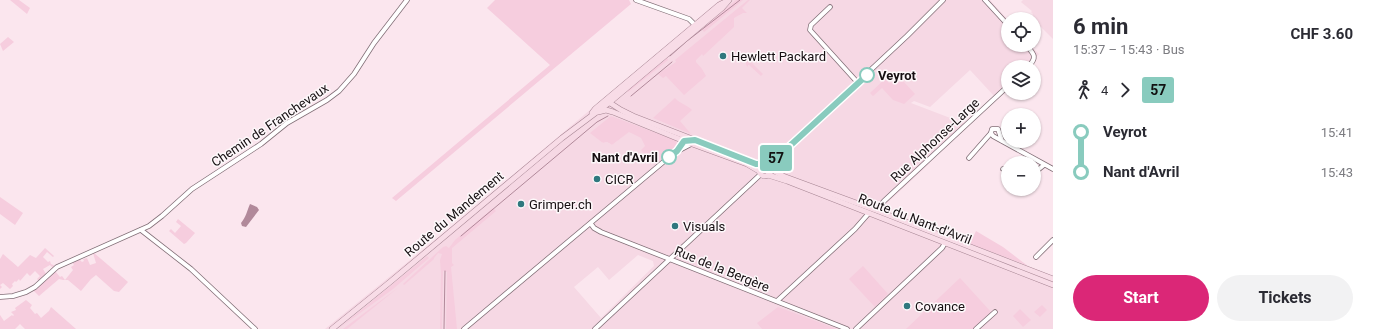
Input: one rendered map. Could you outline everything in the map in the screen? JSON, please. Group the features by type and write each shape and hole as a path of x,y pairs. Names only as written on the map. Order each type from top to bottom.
{"main road":[{"name":"Route du Mandement","path":"332,329 590,116 597,112 697,27 722,8 728,0"},
{"name":"Route du Mandement","path":"590,116 595,109 617,96 697,27"},
{"path":"616,107 617,96"},
{"path":"597,112 605,110 613,112 684,141 693,142 756,164 766,164 770,167 771,172 765,176 747,164 693,142 633,116 607,102"},
{"path":"607,102 613,112"},
{"path":"760,173 759,168 762,164"},
{"name":"Route du Nant-d'Avril","path":"770,167 783,176 1053,279"},
{"name":"Route du Nant-d'Avril","path":"768,175 787,181 1053,285"}],"street":[{"name":"Chemin de Franchevaux","path":"0,297 14,296 26,292 35,287 57,267 141,230 162,216 192,189 261,144 296,118 327,100 339,91 354,74 374,43 407,0"},
{"path":"636,0 689,19 697,27"},
{"path":"770,167 918,26 942,0"},
{"path":"985,0 1001,17"},
{"path":"830,7 811,25 810,30 858,83"},
{"name":"Rue Alphonse-Large","path":"878,211 879,207 884,201 1001,92"},
{"path":"969,158 991,133 992,129 997,129 1001,139"},
{"path":"991,133 993,136 1001,140"},
{"path":"677,151 684,141"},
{"path":"464,329 677,151 693,142"},
{"path":"1014,148 1053,169"},
{"path":"1041,168 1044,165"},
{"path":"595,329 760,173"},
{"path":"777,301 855,229 869,213"},
{"name":"Rue de la Bergère","path":"591,224 594,228 601,232 847,329"},
{"path":"141,230 191,269 255,329"},
{"path":"1036,257 1053,240"},
{"path":"856,329 942,248 945,243"},
{"path":"976,329 995,312"},
{"path":"471,324 472,329"}],"shaded area":[{"path":"10,0 19,0 30,8 27,14"},
{"path":"495,0 629,0 631,4 396,201 392,198 550,65 487,8"},
{"path":"720,0 990,0 1001,12 1001,52 1037,52 1039,54 1033,60 1001,60 1001,91 995,97 970,70 930,107 914,101 911,103 966,124 927,161 930,163 886,204 885,209 888,212 1053,276 1053,329 325,329 467,214","holes":["611,116 627,133 612,145 607,142 602,143","638,255 653,261 654,266 601,318 574,287 598,267 609,280"]},
{"path":"736,0 743,0 704,32 702,29 706,25"},
{"path":"748,0 750,0 742,8 747,13 743,13 734,18 734,27 703,56 702,54 696,60 706,76 684,95 666,76 663,78 658,74 676,62 675,60"},
{"path":"1023,0 1053,0 1053,39 1041,27 1041,12 1031,12 1032,11 1021,2"},
{"path":"8,37 14,42 3,51 0,44"},
{"path":"667,57 668,60 628,92 627,91"},
{"path":"746,57 763,74 761,76 749,65 748,67 746,65"},
{"path":"885,79 889,83 903,81 915,94 904,104 893,100 882,88 873,96 870,93"},
{"path":"675,98 692,110 680,121 691,134 653,118"},
{"path":"611,116 675,140 677,143 676,147 654,165 641,150 645,146 641,138 629,132 612,145 607,142 603,143 590,133"},
{"path":"0,197 23,213 15,225 0,214"},
{"path":"250,204 257,207 259,210 246,227 242,226 241,223"},
{"path":"493,208 496,211 452,248 452,263 454,265 451,267 457,329 446,329 447,272 443,271 442,329 440,329 440,260 442,254 438,253 434,259 404,285 403,284 443,247 446,246 449,248 455,240"},
{"path":"178,219 195,233 184,244 169,231 171,229 175,233 181,226 176,222"},
{"path":"976,231 1003,247 1028,266 970,244"},
{"path":"45,248 54,256 53,257 47,252 43,257 55,266 52,267 50,265 43,269 46,274 39,281 37,279 40,276 35,271 30,276 27,273 20,281 19,279 16,282 15,281 10,289 3,283 0,285 0,259 3,254 18,267 30,255 36,258"},
{"path":"94,253 128,282 119,292 114,291 96,275 81,291 68,280 65,280 73,270 71,267 74,265 72,262 82,258 80,260 82,262 84,261 83,259 87,258 90,265 96,263"},
{"path":"427,256 429,258 393,289 338,329"},
{"path":"863,266 888,294 875,307 849,279"},
{"path":"55,271 65,280 59,279 39,296 33,290"},
{"path":"960,278 991,312 974,329 906,329"},
{"path":"399,287 347,329 343,329"},
{"path":"26,300 32,305 30,308 35,314 37,313 41,318 49,311 51,307 76,329 25,329 20,324 15,329 0,329 0,315 4,321 12,315 13,316 14,315 11,312 16,310 15,308"},
{"path":"1042,305 1047,310 1040,317 1034,312"},
{"path":"778,307 837,329 762,329 757,323"},
{"path":"1020,309 1031,320 1023,327 1013,316"}],"waterway":[{"path":"670,56 740,0"},
{"path":"631,96 672,62"},
{"path":"461,236 597,122 608,116"},
{"name":"Nant d'Avril","path":"444,329 445,271"}],"bus line":[{"name":"57","path":"669,157 677,151 679,146 684,141 695,140 756,164 769,165 867,75"}],"place":[{"name":"Hewlett Packard","path":"723,56"},
{"name":"Veyrot","path":"867,75"},
{"name":"Nant d'Avril","path":"669,157"},
{"name":"CICR","path":"597,179"},
{"name":"Grimper.ch","path":"521,204"},
{"name":"Visuals","path":"675,226"},
{"name":"Covance","path":"907,306"}]}
